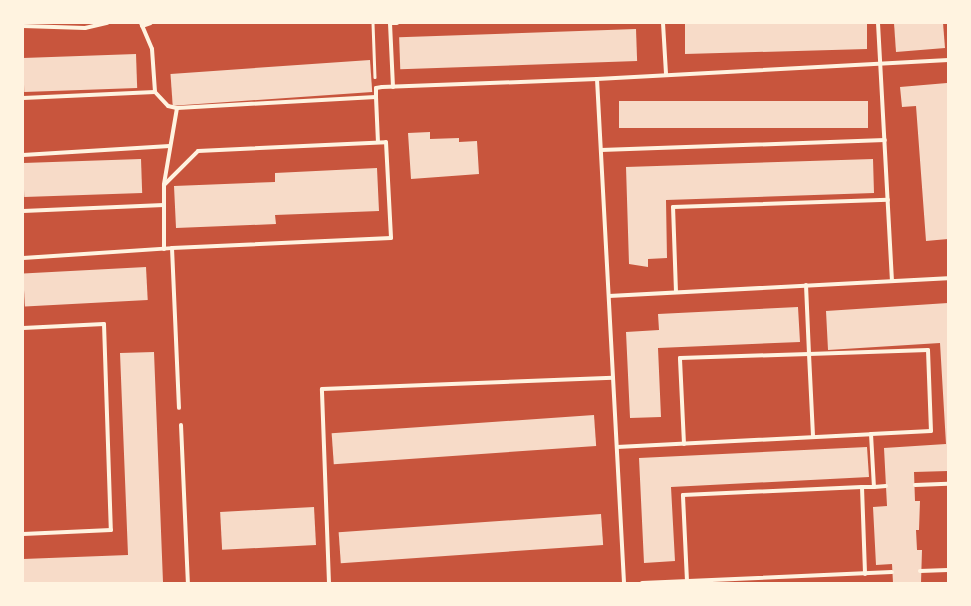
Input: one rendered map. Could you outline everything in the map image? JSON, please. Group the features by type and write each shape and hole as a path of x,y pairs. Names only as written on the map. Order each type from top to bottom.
{"street":[{"path":"23,26 85,28 107,23"},
{"path":"151,23 141,24 152,49 155,92 168,106 177,108 376,98"},
{"path":"393,87 390,23 396,23"},
{"path":"663,23 666,74"},
{"path":"878,23 892,281"},
{"path":"378,142 376,88 597,79 666,74 948,60"},
{"path":"597,79 624,583"},
{"path":"23,98 155,92"},
{"path":"164,249 164,185 177,108"},
{"path":"601,150 885,140"},
{"path":"23,258 172,248 391,238 386,142 198,151 164,185"},
{"path":"23,155 170,146"},
{"path":"676,292 673,207 888,200"},
{"path":"23,211 164,205"},
{"path":"172,248 180,408"},
{"path":"609,296 948,278"},
{"path":"806,286 813,437"},
{"path":"23,328 104,324 112,530 23,534"},
{"path":"617,448 931,431 928,350 680,358 684,444"},
{"path":"329,583 322,389 613,378"},
{"path":"181,425 188,583"},
{"path":"871,434 874,487"},
{"path":"914,485 948,484"},
{"path":"687,581 683,495 886,486"},
{"path":"862,488 865,574"},
{"path":"920,571 948,570"},
{"path":"642,583 892,572"}],"path":[{"path":"373,23 376,88"}],"building":[{"path":"685,23 867,23 867,49 685,54"},
{"path":"894,23 943,23 945,48 896,52"},
{"path":"636,29 637,61 400,69 399,37"},
{"path":"136,54 137,88 24,92 23,58"},
{"path":"370,60 372,92 173,106 170,74"},
{"path":"947,83 948,239 926,241 916,106 902,107 900,87"},
{"path":"619,101 868,101 868,128 619,128"},
{"path":"430,132 430,139 459,138 459,142 477,141 479,174 411,179 408,133"},
{"path":"141,159 142,193 24,197 23,163"},
{"path":"873,159 874,193 666,200 667,258 648,259 648,267 629,264 626,167"},
{"path":"377,168 379,211 275,215 276,224 176,228 174,186 275,182 275,173"},
{"path":"146,267 148,300 25,306 23,273"},
{"path":"948,303 948,471 914,472 915,501 920,501 919,530 916,530 917,550 922,550 921,583 893,583 892,564 876,565 873,507 887,506 884,448 946,444 940,343 828,350 826,311"},
{"path":"798,307 800,342 658,348 661,417 630,418 626,332 659,330 658,314"},
{"path":"154,352 163,582 23,583 23,559 128,555 120,353"},
{"path":"594,415 596,446 334,464 332,433"},
{"path":"867,447 869,477 671,487 675,561 644,563 639,458"},
{"path":"314,507 316,545 222,550 220,512"},
{"path":"601,514 603,545 341,563 339,532"}]}
